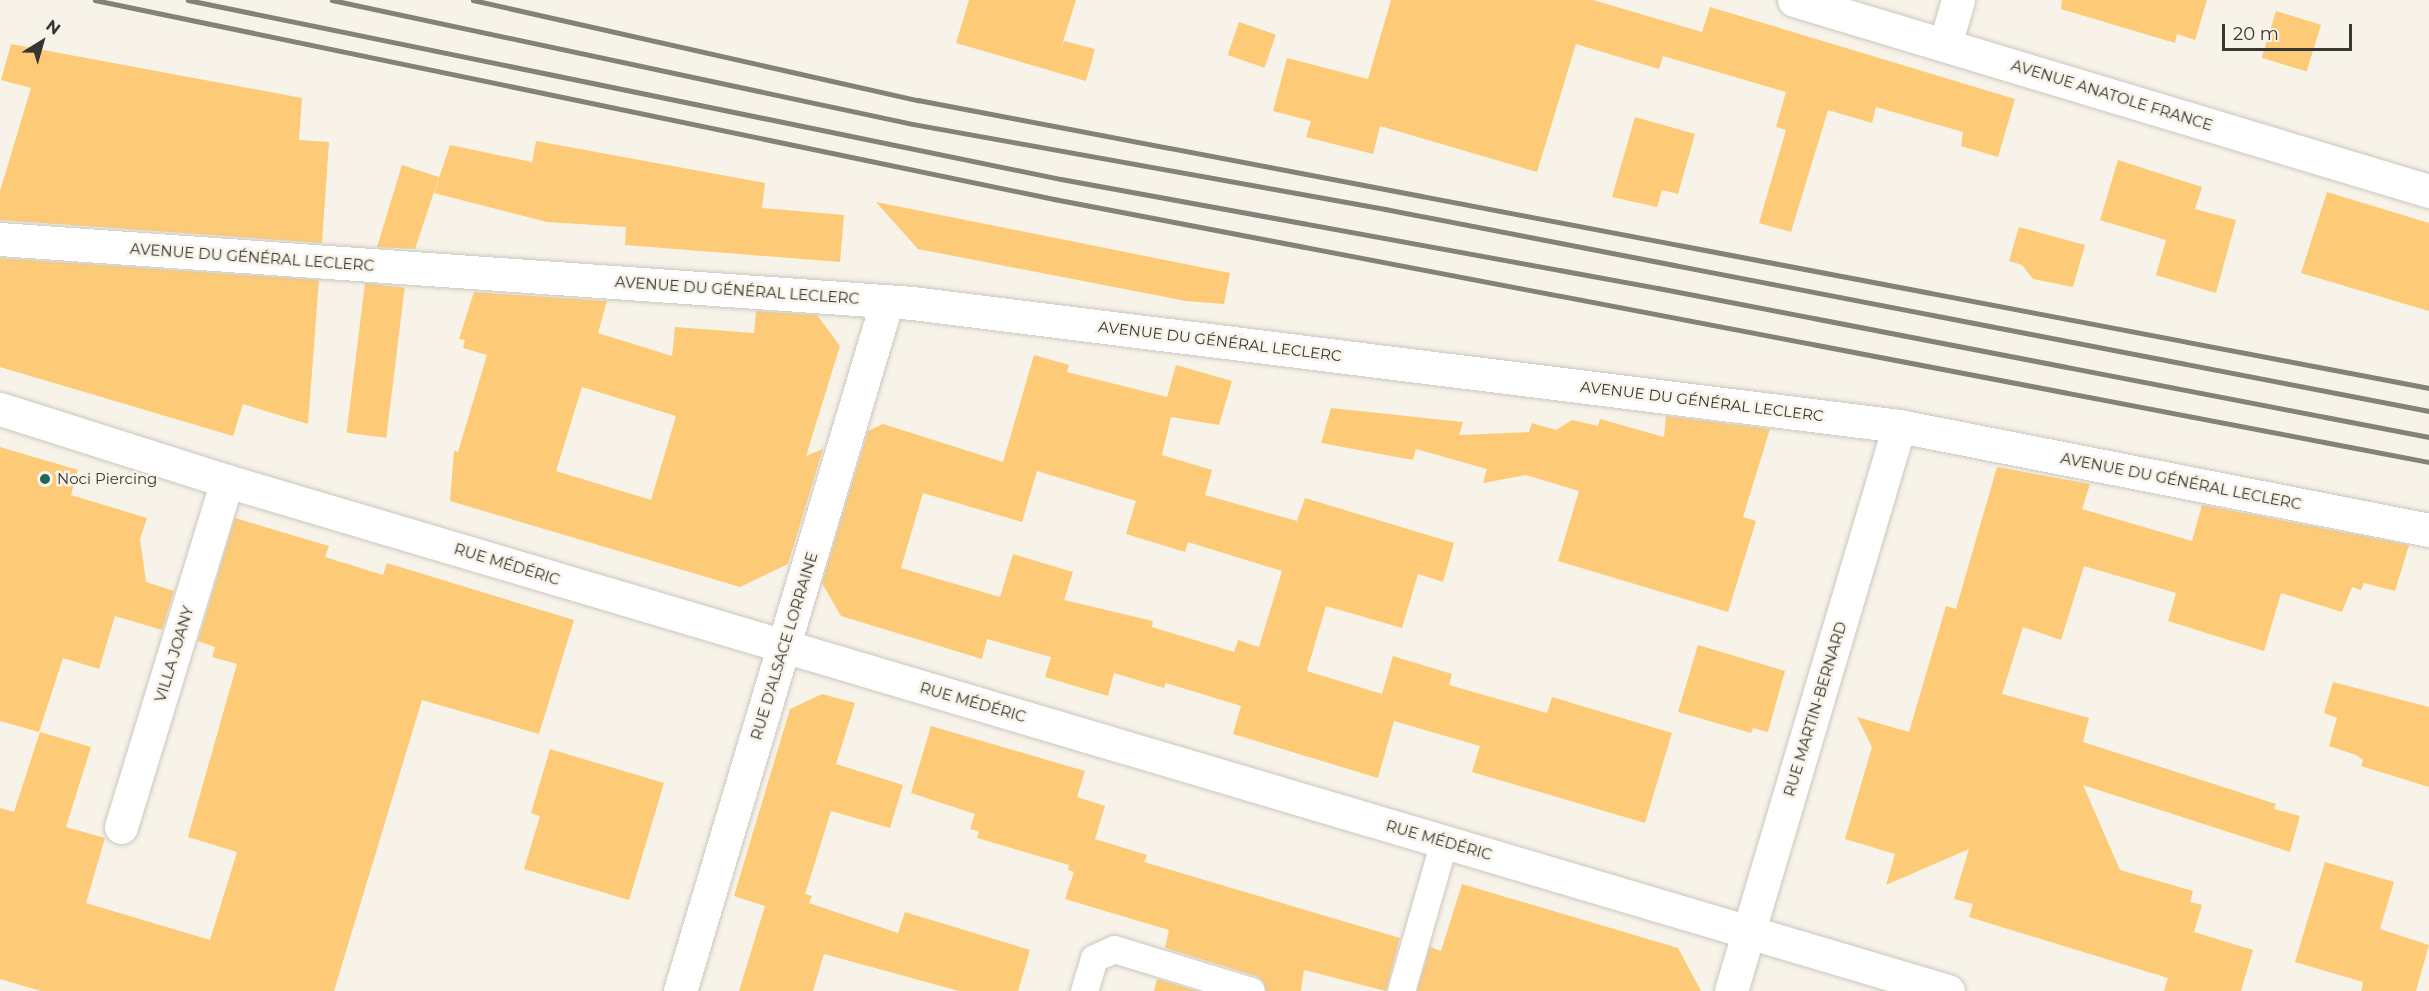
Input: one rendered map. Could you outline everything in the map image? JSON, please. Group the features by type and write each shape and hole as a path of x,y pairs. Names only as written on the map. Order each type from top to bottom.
{"street":[{"name":"AVENUE ANATOLE FRANCE","path":"1794,0 2429,191"},
{"path":"1945,45 1958,0"},
{"name":"AVENUE DU GÉNÉRAL LECLERC","path":"0,239 887,301 1899,426 2429,530"},
{"name":"RUE D'ALSACE LORRAINE","path":"680,991 887,301"},
{"name":"RUE MÉDÉRIC","path":"0,409 227,481 1948,991"},
{"name":"RUE MARTIN-BERNARD","path":"1731,991 1899,426"},
{"name":"VILLA JOANY","path":"121,826 227,481"}],"lane":[{"path":"1401,991 1444,841"},
{"path":"1084,991 1094,958 1114,949 1251,991"}],"building":[{"path":"969,0 1076,0 1060,51 1064,41 1095,49 1086,81 956,43"},
{"path":"1391,0 1593,0 1702,32 1710,7 2015,99 1998,157 1961,146 1963,132 1876,107 1872,123 1828,110 1791,232 1759,223 1786,130 1776,127 1786,92 1663,56 1659,69 1576,44 1537,172 1380,126 1373,154 1306,137 1311,121 1273,111 1287,58 1368,79"},
{"path":"2062,0 2207,0 2195,40 2177,34 2175,43 2061,9"},
{"path":"2276,11 2321,25 2307,72 2262,58"},
{"path":"1239,22 1276,35 1264,68 1228,55"},
{"path":"11,44 302,98 299,140 329,142 322,243 0,220 0,191 31,88 1,80"},
{"path":"1635,117 1695,134 1678,194 1662,190 1657,207 1612,197"},
{"path":"536,141 765,183 762,208 844,215 840,262 625,245 626,227 547,222 434,193 450,145 532,162"},
{"path":"2118,160 2202,187 2195,209 2236,220 2216,293 2156,275 2166,240 2100,220"},
{"path":"402,165 439,177 415,249 377,247"},
{"path":"2327,192 2429,223 2429,311 2301,273"},
{"path":"876,202 1230,273 1224,304 1186,301 918,249"},
{"path":"2019,227 2085,245 2073,287 2033,279 2022,265 2009,261"},
{"path":"0,258 319,280 308,424 243,404 233,436 0,367"},
{"path":"365,283 405,288 386,438 347,433"},
{"path":"474,292 607,301 598,333 672,356 675,327 754,333 756,311 817,315 840,346 806,456 823,449 788,564 740,587 450,501 454,451 458,452 487,355 463,348 465,340 459,339","holes":["582,387 676,416 651,500 556,471"]},
{"path":"1034,355 1069,365 1067,372 1167,397 1176,365 1232,381 1219,425 1171,417 1162,455 1212,470 1205,495 1297,521 1305,498 1454,543 1443,582 1418,574 1402,628 1326,606 1307,671 1382,694 1393,656 1452,674 1449,685 1547,713 1552,697 1672,733 1645,823 1472,772 1480,746 1394,721 1378,778 1233,734 1241,706 1166,683 1164,688 1114,673 1108,696 1045,677 1051,657 987,639 982,659 841,616 822,583 868,431 883,424 1003,462","holes":["1037,471 1136,501 1126,534 1185,552 1188,542 1282,571 1259,647 1238,640 1234,652 1152,627 1153,621 1064,600 1073,572 1013,554 1000,597 901,568 923,493 1022,522"]},
{"path":"1331,408 1463,422 1459,435 1529,432 1532,423 1556,430 1572,420 1598,426 1600,419 1664,437 1666,416 1770,429 1743,517 1756,521 1728,612 1558,561 1579,491 1526,475 1483,483 1487,469 1416,449 1413,460 1321,443"},
{"path":"0,447 78,470 71,495 147,518 140,539 146,582 174,591 162,630 115,616 99,669 63,658 39,732 0,721"},
{"path":"1997,467 2090,484 2082,509 2192,541 2202,505 2409,545 2395,591 2364,583 2361,590 2352,587 2342,612 2281,593 2264,651 2168,621 2176,593 2084,566 2061,640 2023,627 2002,694 2089,718 2083,742 2276,804 2274,809 2300,816 2290,852 2083,785 2120,870 2193,891 2190,902 2202,905 2194,932 2253,950 2241,991 2164,991 2168,978 1969,917 1973,904 1954,899 1969,849 1886,885 1895,854 1845,839 1872,747 1857,717 1909,732 1946,606 1956,609"},
{"path":"235,518 329,546 325,557 383,575 387,563 574,620 539,734 422,700 334,991 41,991 0,979 0,808 14,812 40,732 91,747 66,827 105,838 86,903 210,940 237,852 188,837 237,664 212,657 215,647 198,641"},
{"path":"1698,645 1785,671 1768,732 1753,728 1751,733 1678,712"},
{"path":"2333,682 2429,707 2429,787 2361,766 2363,760 2356,755 2329,746 2337,718 2324,713"},
{"path":"822,694 855,703 836,764 903,785 890,828 831,811 805,894 812,896 809,903 898,933 905,912 1030,950 1018,991 959,991 824,954 813,991 739,991 765,906 734,896 790,709"},
{"path":"931,726 1085,771 1077,797 1105,806 1095,839 1147,855 1144,862 1400,938 1386,991 1304,970 1301,991 1266,991 1263,981 1256,976 1165,948 1169,930 1065,899 1074,872 1068,870 1069,865 977,838 979,831 970,829 975,814 911,793"},
{"path":"550,749 664,783 629,900 524,869 540,816 531,813"},
{"path":"2325,862 2394,882 2380,929 2429,945 2416,991 2361,991 2363,982 2295,962"},
{"path":"1462,884 1678,948 1701,991 1417,991 1430,947 1441,951"},
{"path":"1157,979 1197,991 1154,991"}],"railway":[{"path":"95,0 1054,199 2429,462"},
{"path":"188,0 1061,179 1658,288 2429,437"},
{"path":"332,0 913,124 1385,209 2429,411"},
{"path":"473,0 918,100 2429,388"}],"place":[{"name":"Noci Piercing","path":"45,479"}]}
